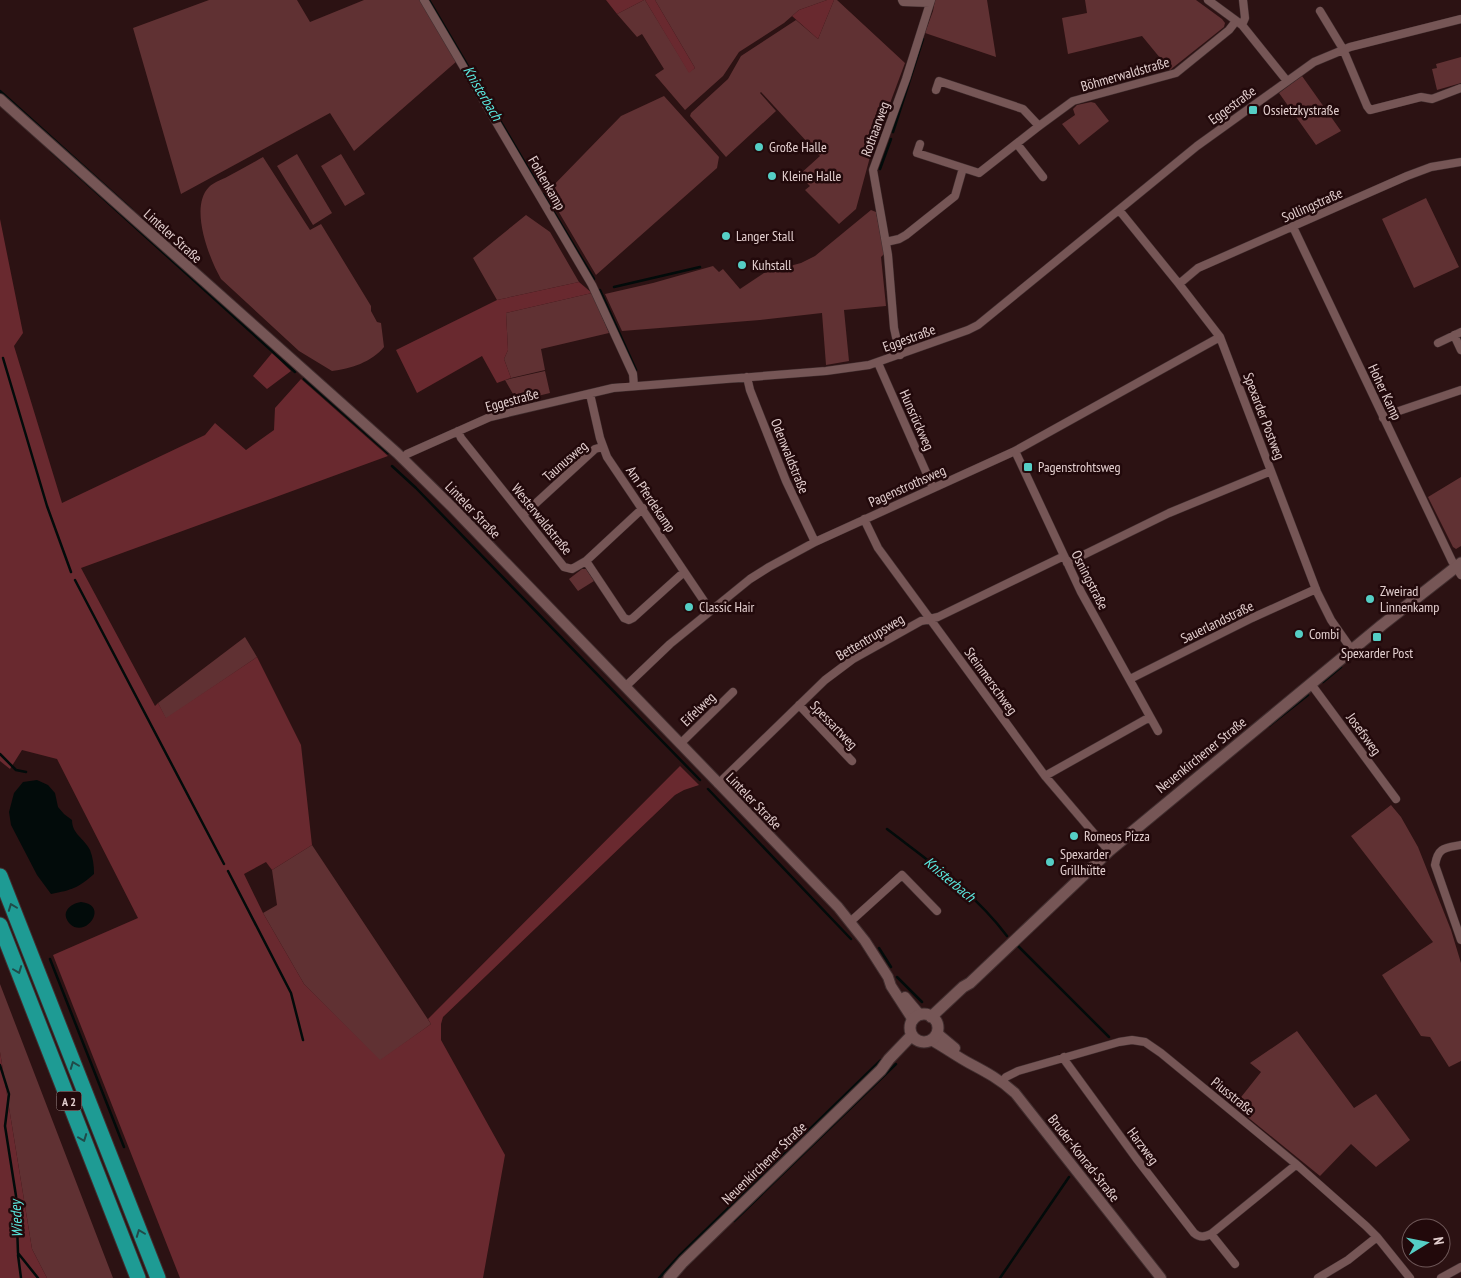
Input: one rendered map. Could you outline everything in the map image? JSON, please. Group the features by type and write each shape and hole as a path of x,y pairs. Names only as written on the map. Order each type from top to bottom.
{"highway":[{"name":"A 2","path":"0,876 158,1278"},
{"name":"A 2","path":"0,925 138,1278"}],"main road":[{"name":"Neuenkirchener Straße","path":"928,1024 963,988 1109,851 1352,650 1459,568"},
{"path":"928,1024 925,1042 915,1038 910,1027 928,1024"},
{"name":"Neuenkirchener Straße","path":"669,1278 683,1262 881,1070 889,1059 915,1038"}],"street":[{"name":"Fohlenkamp","path":"424,0 594,288 633,374 634,386"},
{"name":"Rothaarweg","path":"900,355 894,328 886,242 873,170 906,79 930,2 903,2 902,0"},
{"path":"1208,0 1239,23 1286,81"},
{"path":"1239,23 1246,18 1243,0"},
{"path":"1320,11 1343,49 1370,110 1421,97 1432,99 1461,88"},
{"name":"Eggestraße","path":"402,458 407,454 490,418 613,388 826,371 878,362 978,326 1197,146 1314,62 1343,49 1461,19"},
{"name":"Böhmerwaldstraße","path":"920,144 917,153 979,173 1073,101 1176,73 1239,23"},
{"path":"936,90 939,81 1023,109 1039,126"},
{"name":"Linteler Straße","path":"0,99 402,458 452,507 838,908 865,941 888,977 891,986 928,1024"},
{"path":"1016,144 1043,177"},
{"name":"Sollingstraße","path":"1179,284 1198,268 1408,176 1431,167 1461,162"},
{"path":"886,242 906,235 955,196 963,168"},
{"name":"Spexarder Postweg","path":"1119,210 1220,337 1316,589 1331,620 1352,650"},
{"name":"Hoher Kamp","path":"1293,227 1383,418 1459,568"},
{"path":"1438,343 1457,333 1461,350"},
{"name":"Pagenstrothsweg","path":"626,686 670,644 756,575 814,542 1015,451 1220,337"},
{"name":"Hunsrückweg","path":"878,362 933,488"},
{"name":"Odenwaldstraße","path":"747,377 750,390 786,481 814,542"},
{"path":"1383,418 1461,390"},
{"name":"Am Pferdekamp","path":"590,394 602,447 607,457 710,610"},
{"name":"Westerwaldstraße","path":"458,431 461,438 564,567 572,569 586,561 642,508"},
{"name":"Taunusweg","path":"523,515 595,450 602,447"},
{"name":"Osningstraße","path":"1015,451 1081,592 1158,731"},
{"name":"Bettentrupsweg","path":"718,784 825,680 853,659 921,621 938,617 1169,513 1271,471"},
{"name":"Steinmerschweg","path":"864,519 878,548 1046,776 1109,851"},
{"path":"586,561 624,618 628,620 633,618 684,572"},
{"name":"Sauerlandstraße","path":"1130,679 1316,589"},
{"name":"Josefsweg","path":"1311,684 1396,799"},
{"name":"Eifelweg","path":"680,744 733,692"},
{"name":"Spessartweg","path":"799,706 852,761"},
{"path":"1046,776 1150,717"},
{"path":"1461,845 1442,850 1436,857 1435,865 1461,940"},
{"path":"850,922 902,875 938,911"},
{"name":"Bruder-Konrad-Straße","path":"928,1024 977,1066 1015,1093 1161,1278"},
{"name":"Piusstraße","path":"1002,1082 1006,1077 1018,1070 1064,1057 1120,1042 1132,1040 1146,1042 1296,1164 1377,1237 1410,1278"},
{"name":"Harzweg","path":"1064,1057 1084,1087 1194,1233 1204,1237 1211,1234"},
{"path":"1235,1264 1211,1234 1296,1164"},
{"path":"1318,1278 1348,1260 1377,1237"},
{"path":"1441,1278 1461,1267"}],"shaded area":[{"path":"209,0 297,0 310,22 364,0 421,0 457,61 354,151 330,113 181,194 133,28"},
{"path":"606,0 644,0 617,14"},
{"path":"644,0 689,72 695,68 655,0 827,0 799,10 784,23 739,52 723,76 685,110 655,75 664,69 642,34 637,37 617,14"},
{"path":"645,0 655,0 695,68 689,73"},
{"path":"827,0 834,0 818,39 792,16 799,10"},
{"path":"834,0 837,0 905,63 870,157 856,209 839,224 805,190 810,186 799,175 820,156 761,92 776,111 726,157 690,116 728,79 741,56 796,20 818,39"},
{"path":"935,0 987,0 996,57 925,33"},
{"path":"1085,0 1196,0 1225,23 1224,27 1170,70 1142,36 1068,54 1062,18 1087,13"},
{"path":"1461,57 1461,83 1437,90 1432,69 1437,68 1436,64"},
{"path":"1302,76 1341,131 1316,145 1279,93"},
{"path":"664,96 719,157 717,168 596,275 547,192 621,116"},
{"path":"1095,103 1109,121 1079,145 1062,124 1075,115 1073,109 1077,105"},
{"path":"297,154 332,213 313,225 277,166"},
{"path":"341,154 365,194 345,206 321,166"},
{"path":"263,157 310,230 321,224 371,306 371,311 377,322 381,323 384,347 367,361 346,369 332,371 299,351 221,279 216,270 203,233 201,207 203,196 212,184"},
{"path":"1426,198 1459,267 1414,288 1382,219"},
{"path":"871,210 876,212 884,254 881,257 886,306 844,310 849,361 826,365 822,313 622,331 605,294 713,266 719,272 723,269 740,289 764,273 801,263 815,256"},
{"path":"526,215 550,232 579,282 497,300 473,258"},
{"path":"0,219 23,333 14,346 62,503 205,435 215,423 246,450 274,430 275,408 301,379 388,456 81,568 155,706 158,703 166,718 257,657 301,745 312,845 272,870 266,862 244,874 263,913 304,984 380,1060 431,1024 428,1019 680,766 699,785 675,795 443,1017 441,1040 505,1155 483,1278 180,1278 53,955 138,918 57,759 22,750 10,769 0,761"},
{"path":"579,282 592,293 506,313 508,350 504,359 511,378 497,383 482,356 417,393 396,350 497,300"},
{"path":"592,293 609,333 541,349 545,370 511,378 504,359 508,350 506,313"},
{"path":"272,353 291,371 267,389 253,376"},
{"path":"545,371 550,393 517,401 505,380"},
{"path":"1461,477 1461,546 1456,549 1453,547 1428,497"},
{"path":"582,569 586,569 594,581 578,591 569,579"},
{"path":"245,637 257,657 166,719 158,703"},
{"path":"37,780 48,785 55,793 58,807 72,820 74,829 90,850 94,865 94,874 79,885 70,890 51,894 37,875 11,825 9,812 14,793 23,782"},
{"path":"1391,805 1401,817 1418,847 1451,930 1461,963 1461,1061 1449,1067 1430,1037 1421,1036 1382,975 1433,942 1351,836"},
{"path":"312,845 431,1024 380,1061 304,984 263,913 277,905 272,870"},
{"path":"81,902 90,904 94,909 94,914 88,924 83,927 76,927 67,920 66,913 70,907"},
{"path":"0,984 113,1278 47,1278 32,1249 0,1052"},
{"path":"1297,1031 1354,1108 1376,1094 1410,1140 1376,1167 1351,1144 1320,1176 1234,1106 1261,1072 1250,1063"},
{"path":"0,1052 32,1249 47,1278 0,1278"}],"waterway":[{"name":"Knisterbach","path":"429,0 538,185"},
{"path":"893,132 923,39"},
{"path":"0,91 132,210"},
{"path":"880,169 891,139"},
{"path":"51,151 295,372"},
{"name":"Knisterbach","path":"543,194 594,279"},
{"path":"614,287 700,267"},
{"name":"Knisterbach","path":"600,290 636,370"},
{"path":"3,358 47,506 71,572"},
{"path":"304,379 388,453"},
{"path":"392,466 416,488 700,780"},
{"path":"75,580 224,864"},
{"path":"1323,682 1341,667"},
{"path":"1269,726 1308,695"},
{"path":"0,754 16,770 26,772"},
{"path":"708,789 851,939"},
{"name":"Knisterbach","path":"887,829 966,892 1007,936"},
{"path":"228,871 291,993 303,1040"},
{"name":"Knisterbach","path":"1018,946 1109,1037"},
{"path":"879,948 891,967"},
{"path":"50,959 124,1147"},
{"path":"897,977 922,1002"},
{"path":"659,1278 679,1256 881,1060"},
{"path":"734,1221 896,1064"},
{"name":"Wiedey","path":"0,1065 9,1094 5,1126 16,1196 18,1253 38,1278"},
{"path":"1000,1278 1069,1177"},
{"path":"18,1255 21,1278"}],"place":[{"name":"Ossietzkystraße","path":"1253,110"},
{"name":"Große Halle","path":"759,147"},
{"name":"Kleine Halle","path":"772,176"},
{"name":"Langer Stall","path":"726,236"},
{"name":"Kuhstall","path":"742,265"},
{"name":"Pagenstrohtsweg","path":"1028,467"},
{"name":"Zweirad Linnenkamp","path":"1370,599"},
{"name":"Classic Hair","path":"689,607"},
{"name":"Combi","path":"1299,634"},
{"name":"Spexarder Post","path":"1377,637"},
{"name":"Romeos Pizza","path":"1074,836"},
{"name":"Spexarder Grillhütte","path":"1050,862"}]}
